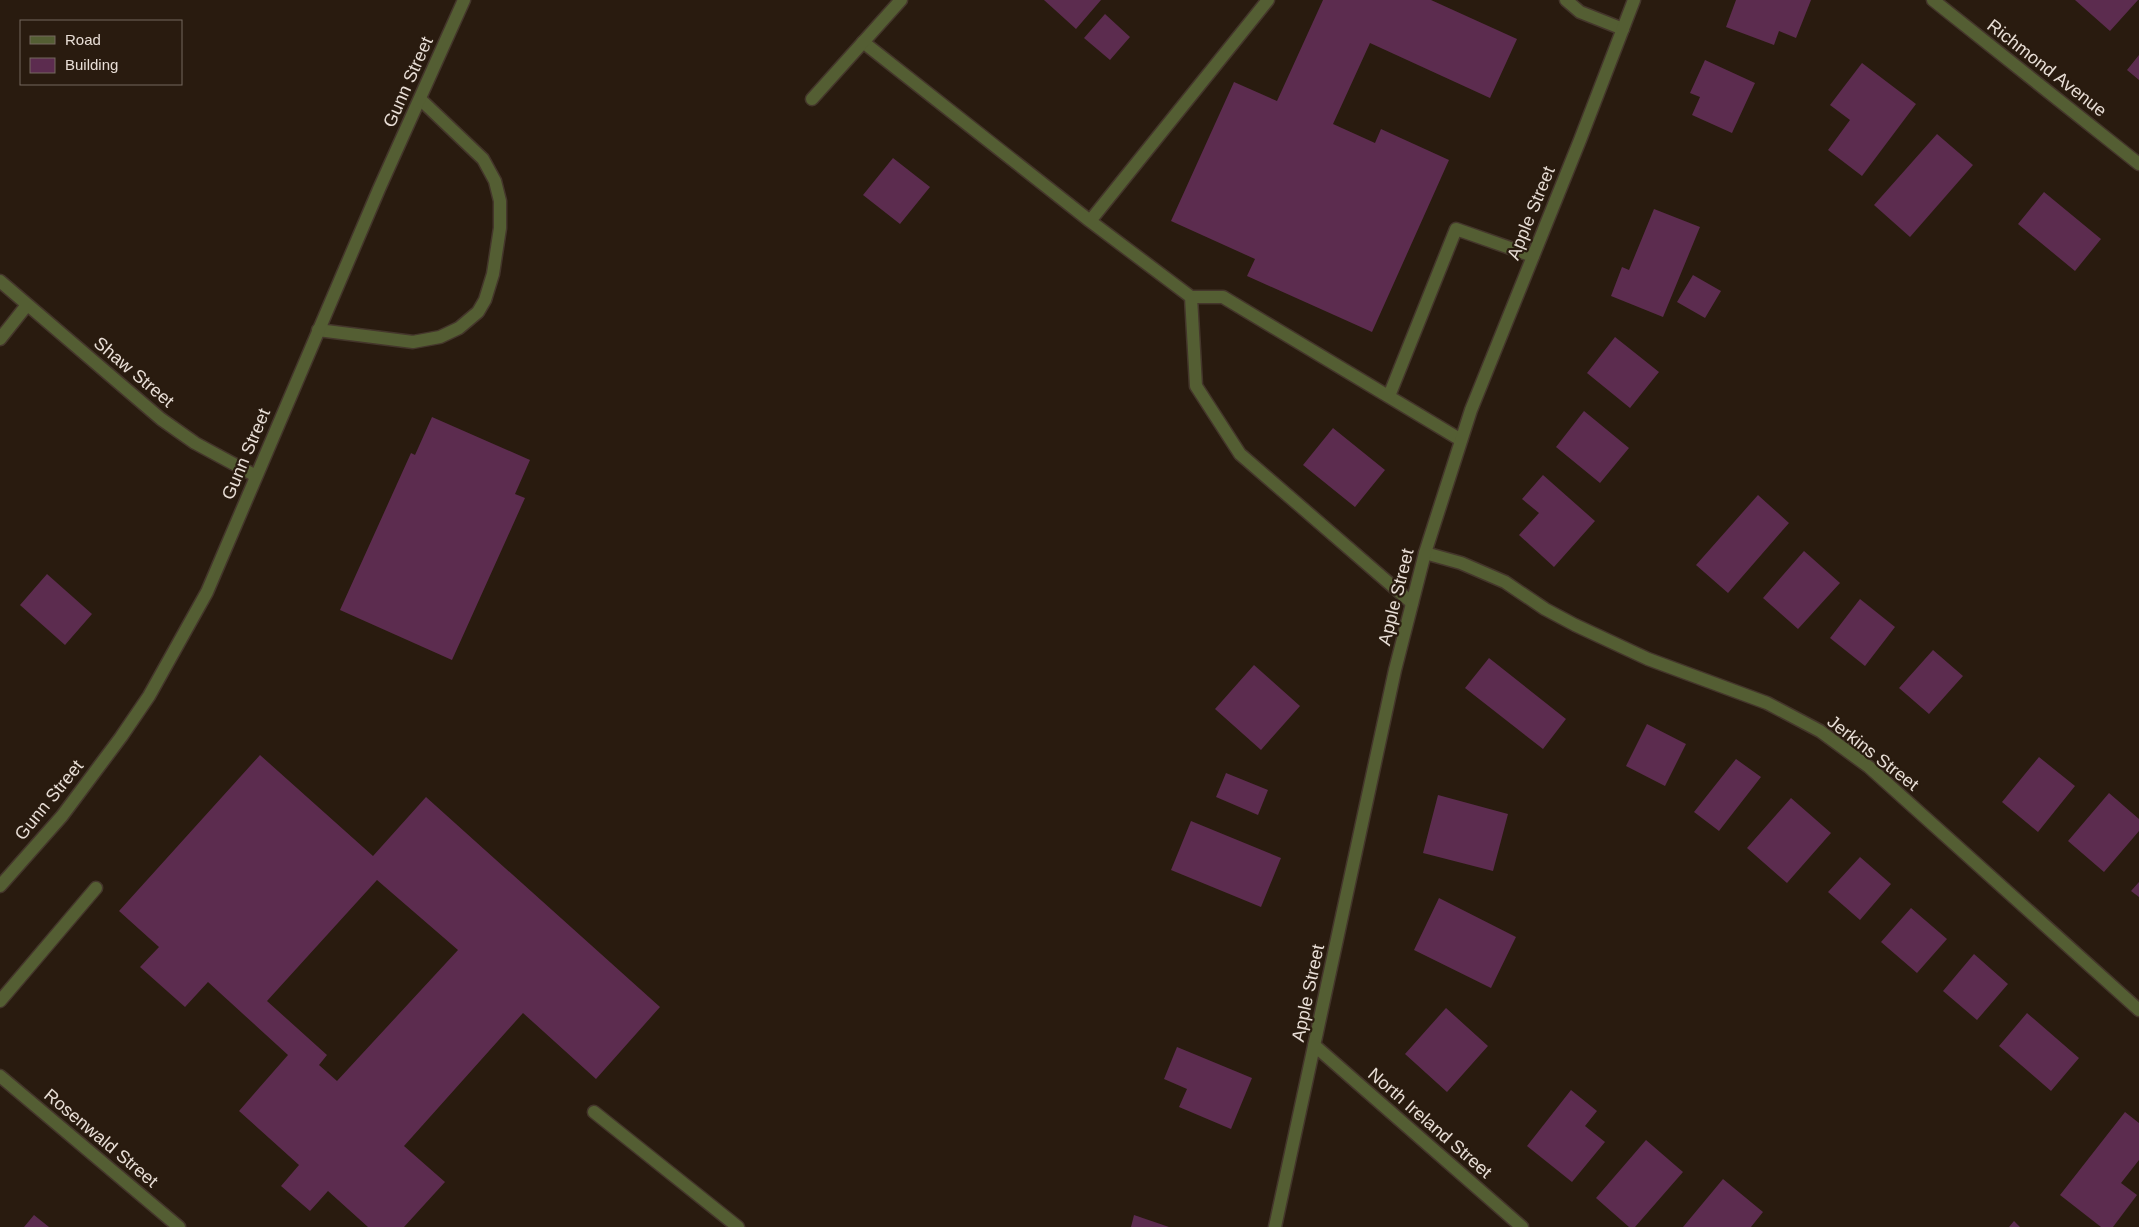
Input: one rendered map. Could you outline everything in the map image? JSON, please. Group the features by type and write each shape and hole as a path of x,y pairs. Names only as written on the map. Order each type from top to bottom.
{"street":[{"name":"Gunn Street","path":"0,886 62,816 121,737 148,696 207,592 318,330 464,0"},
{"path":"812,99 900,0"},
{"path":"1090,221 1268,0"},
{"path":"1566,0 1580,12 1623,28"},
{"name":"Apple Street","path":"1274,1227 1393,680 1425,553 1471,410 1634,0"},
{"name":"Richmond Avenue","path":"1933,0 2139,164"},
{"path":"863,42 1090,221 1191,297 1224,297 1462,440"},
{"path":"318,330 413,342 440,337 459,328 478,312 485,300 493,274 500,228 500,201 495,181 483,159 420,99"},
{"path":"1389,396 1456,229 1533,256"},
{"name":"Shaw Street","path":"0,281 161,419 195,443 256,476"},
{"path":"1191,297 1196,386 1240,454 1412,603"},
{"path":"0,339 27,305"},
{"name":"Jerkins Street","path":"1425,553 1461,563 1506,582 1574,625 1648,660 1767,703 1820,731 1869,767 2139,1010"},
{"path":"0,1001 96,888"},
{"name":"North Ireland Street","path":"1314,1045 1522,1227"},
{"name":"Rosenwald Street","path":"0,1076 178,1227"},
{"path":"594,1112 738,1227"}],"building":[{"path":"1044,0 1101,0 1076,29"},
{"path":"1323,0 1431,0 1517,39 1490,98 1370,43 1333,124 1375,143 1381,129 1449,160 1372,332 1247,276 1255,259 1171,221 1234,82 1277,101"},
{"path":"1736,0 1811,0 1796,38 1779,31 1774,45 1726,27"},
{"path":"2075,0 2138,0 2110,31"},
{"path":"1105,14 1130,37 1110,60 1084,38"},
{"path":"2139,55 2139,80 2127,70"},
{"path":"1705,60 1755,83 1732,133 1692,115 1700,97 1690,93"},
{"path":"1862,63 1916,104 1862,176 1828,150 1850,120 1830,105"},
{"path":"1937,134 1973,165 1910,237 1874,205"},
{"path":"893,158 930,187 900,224 863,195"},
{"path":"2044,192 2101,239 2075,271 2018,224"},
{"path":"1654,209 1700,227 1663,317 1611,296 1622,267 1629,270"},
{"path":"1693,275 1721,291 1705,318 1677,302"},
{"path":"1615,337 1659,372 1630,408 1587,373"},
{"path":"1584,411 1629,448 1600,483 1556,447"},
{"path":"432,417 530,460 515,494 525,498 452,660 340,610 411,453 415,455"},
{"path":"1333,428 1385,470 1355,507 1303,465"},
{"path":"1543,475 1595,521 1554,567 1519,535 1539,513 1522,499"},
{"path":"1758,495 1789,523 1728,593 1696,565"},
{"path":"1804,551 1840,583 1798,629 1763,598"},
{"path":"47,574 92,614 65,645 20,605"},
{"path":"1860,599 1895,627 1865,666 1830,638"},
{"path":"1933,650 1963,676 1929,714 1899,688"},
{"path":"1489,658 1566,719 1543,749 1465,688"},
{"path":"1254,665 1300,706 1261,750 1215,709"},
{"path":"1647,724 1686,744 1665,786 1626,766"},
{"path":"260,755 373,856 426,797 660,1007 596,1079 523,1013 404,1146 445,1182 404,1227 368,1227 328,1191 310,1211 281,1186 299,1165 239,1111 288,1055 208,982 185,1007 140,967 159,947 119,911","holes":["377,880 458,950 337,1081 319,1065 327,1055 267,1001"]},
{"path":"2039,757 2075,786 2038,832 2002,802"},
{"path":"1736,759 1761,777 1719,831 1694,812"},
{"path":"1226,773 1268,790 1258,815 1216,797"},
{"path":"2109,793 2139,819 2139,831 2104,872 2068,841"},
{"path":"1438,795 1508,814 1493,871 1423,853"},
{"path":"1791,798 1831,833 1787,883 1747,848"},
{"path":"1191,821 1281,858 1261,907 1171,870"},
{"path":"1860,857 1891,884 1860,920 1828,892"},
{"path":"2139,882 2139,897 2131,891"},
{"path":"1439,898 1516,937 1491,988 1414,950"},
{"path":"1911,908 1947,939 1917,973 1881,942"},
{"path":"1974,954 2008,984 1977,1020 1943,991"},
{"path":"1446,1008 1488,1046 1447,1092 1405,1054"},
{"path":"2027,1013 2079,1058 2051,1091 1999,1046"},
{"path":"1177,1047 1252,1078 1231,1129 1179,1107 1187,1089 1164,1079"},
{"path":"1571,1090 1597,1111 1585,1126 1605,1142 1572,1182 1527,1146"},
{"path":"2125,1112 2139,1123 2139,1160 2121,1183 2137,1195 2113,1227 2101,1227 2060,1195"},
{"path":"1646,1140 1683,1172 1635,1227 1629,1227 1596,1198"},
{"path":"1723,1179 1763,1212 1751,1227 1683,1227"},
{"path":"34,1215 49,1227 24,1227"},
{"path":"1134,1215 1169,1227 1131,1227"},
{"path":"2014,1221 2020,1227 2009,1227"}]}
